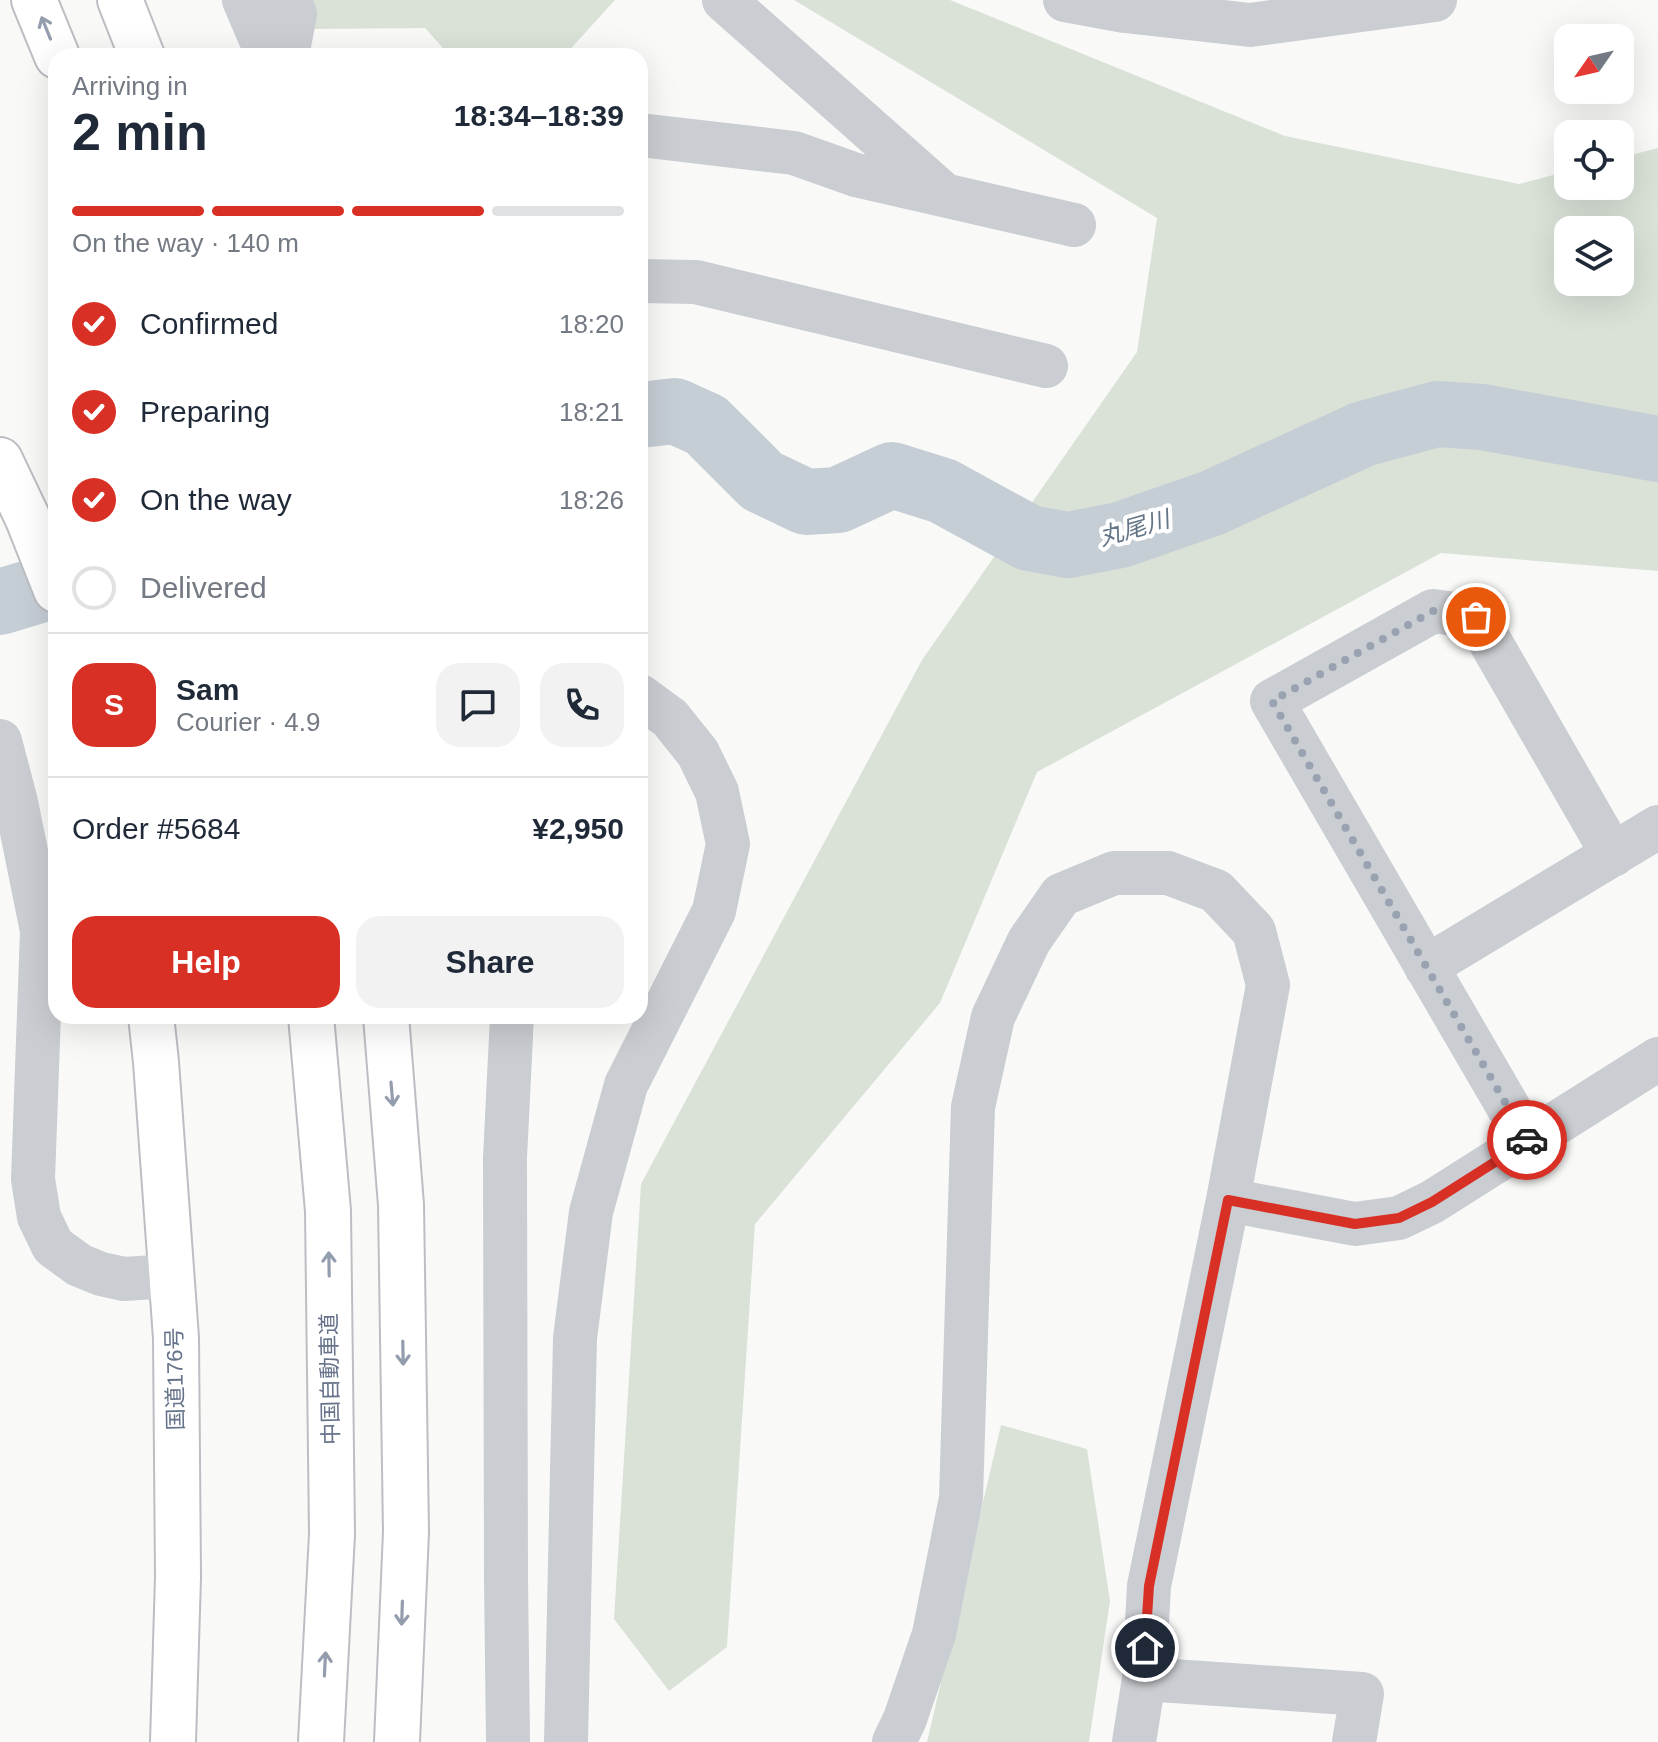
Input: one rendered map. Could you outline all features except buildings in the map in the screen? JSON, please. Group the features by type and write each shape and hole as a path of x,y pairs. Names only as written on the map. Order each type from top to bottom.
{"highway":[{"path":"34,0 54,48"},
{"path":"120,0 139,48"},
{"path":"0,460 48,570"},
{"name":"国道176号","path":"152,1024 176,1338 178,1577 173,1742"},
{"name":"中国自動車道","path":"312,1024 328,1211 332,1534 321,1742"},
{"path":"387,1024 401,1205 406,1532 397,1742"}],"street":[{"path":"244,0 265,48"},
{"path":"289,0 295,14 289,48"},
{"path":"724,0 945,196"},
{"path":"1065,0 1125,11 1187,9 1250,25 1435,0"},
{"path":"648,136 794,153 856,175 1074,225"},
{"path":"648,281 696,282 1046,366"},
{"path":"1528,1141 1272,701 1433,611 1476,617 1613,855"},
{"path":"566,1742 575,1338 591,1212 626,1085 714,911 728,844 717,792 698,753 670,718 648,702"},
{"path":"0,741 16,802 42,931 33,1179 39,1217 53,1246 79,1265 124,1279 171,1276"},
{"path":"1426,967 1658,827"},
{"path":"894,1742 934,1634 961,1498 973,1107 993,1017 1029,941 1061,895 1114,873 1168,873 1216,891 1254,931 1268,985 1228,1200 1149,1586 1144,1679 1134,1742"},
{"path":"508,1742 505,1158 512,1024"},
{"path":"1228,1200 1355,1224 1399,1218 1432,1202 1658,1059"},
{"path":"1144,1679 1362,1694 1354,1742"}],"shaded area":[{"path":"305,0 615,0 571,48 443,48 425,28 312,29"},
{"path":"794,0 950,0 1285,136 1519,184 1554,175 1554,200 1634,200 1634,154 1658,148 1658,571 1441,553 1037,772 940,1003 755,1224 727,1647 669,1691 614,1619 641,1184 922,660 1137,352 1157,218"},
{"path":"1001,1425 1087,1449 1110,1601 1089,1742 927,1742"}],"waterway":[{"name":"丸尾川","path":"648,414 675,411 706,425 762,481 806,502 838,500 892,475 943,491 1029,538 1068,545 1120,535 1212,503 1363,434 1437,414 1482,417 1658,449"},
{"name":"丸尾川","path":"0,602 48,587"}],"way so far":[{"path":"1476,617 1433,611 1272,701 1527,1140"}],"route":[{"path":"1145,1648 1149,1586 1228,1200 1355,1224 1399,1218 1432,1202 1527,1140"}]}
